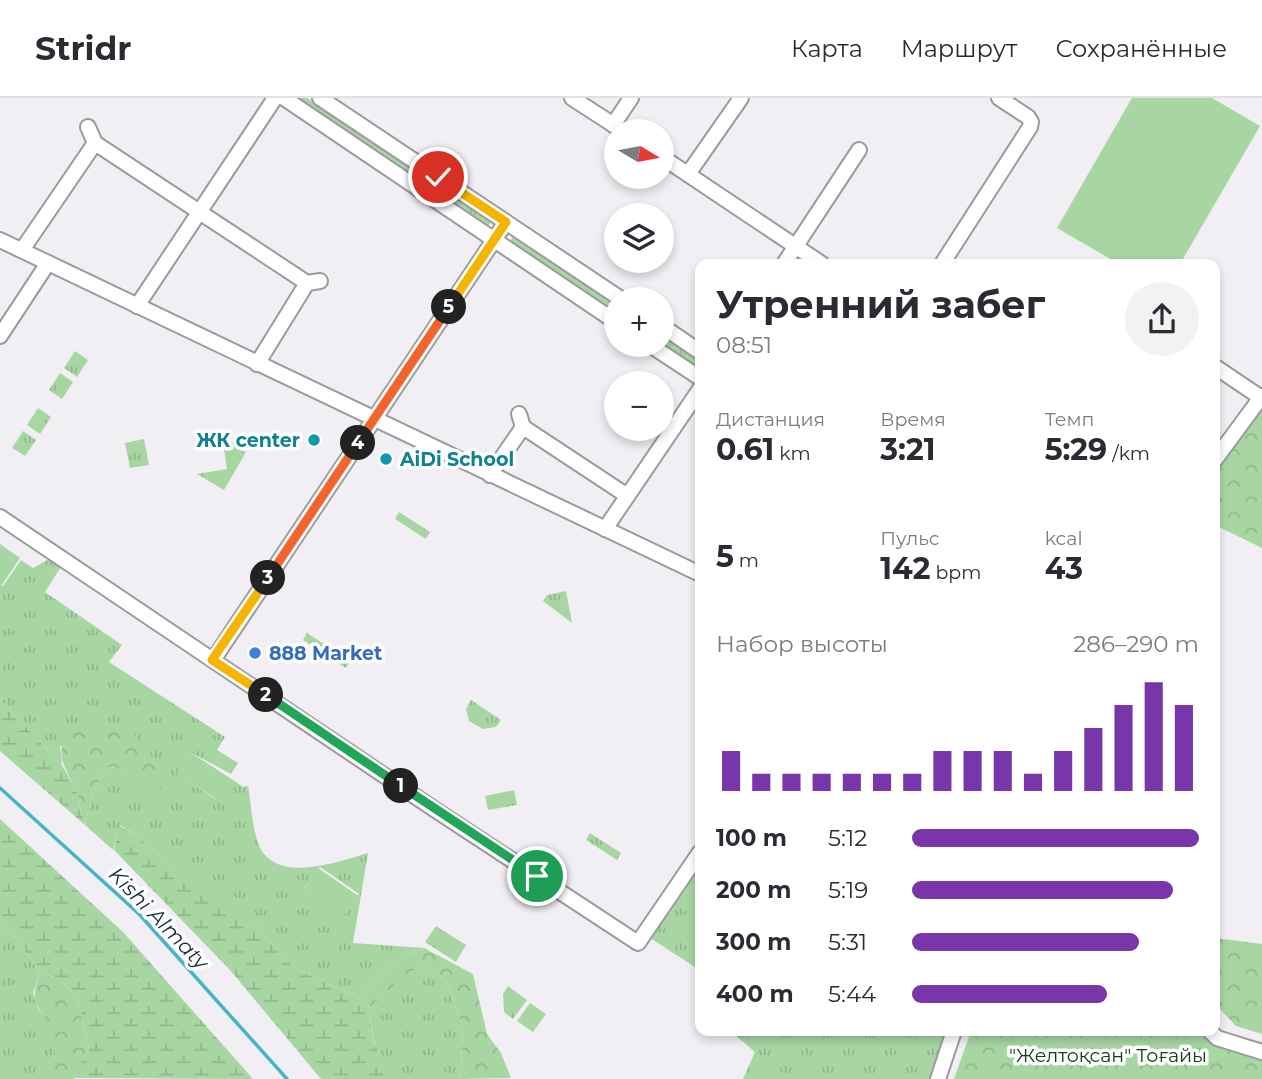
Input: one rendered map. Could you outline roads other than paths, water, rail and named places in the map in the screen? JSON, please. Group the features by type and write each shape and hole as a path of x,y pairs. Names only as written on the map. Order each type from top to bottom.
{"street":[{"path":"137,306 275,98"},
{"path":"284,98 604,314"},
{"path":"320,98 604,288"},
{"path":"572,98 604,119"},
{"path":"622,119 631,98"},
{"path":"688,174 741,98"},
{"path":"945,259 1030,127 1028,117 999,98"},
{"path":"88,127 96,143 200,213 313,282 257,364"},
{"path":"22,250 96,143"},
{"path":"787,259 859,150"},
{"path":"674,165 815,259"},
{"path":"212,660 506,222"},
{"path":"0,240 695,571"},
{"path":"0,336 48,263"},
{"path":"674,334 695,349"},
{"path":"668,357 695,375"},
{"path":"1220,370 1261,396 1220,453"},
{"path":"605,529 695,396"},
{"path":"490,475 521,421 626,495"},
{"path":"0,517 638,943 695,859"},
{"path":"939,1079 952,1036"},
{"path":"1215,1036 1262,1052"}],"waterway":[{"name":"Kіshі Almaty","path":"0,788 139,914 287,1079"}],"place":[{"name":"ЖК center","path":"314,440"},
{"name":"AiDi School","path":"386,459"},
{"name":"888 Market","path":"255,653"}],"park label":[{"name":"\"Желтоқсан\" Тоғайы","path":"1108,1055"}]}
